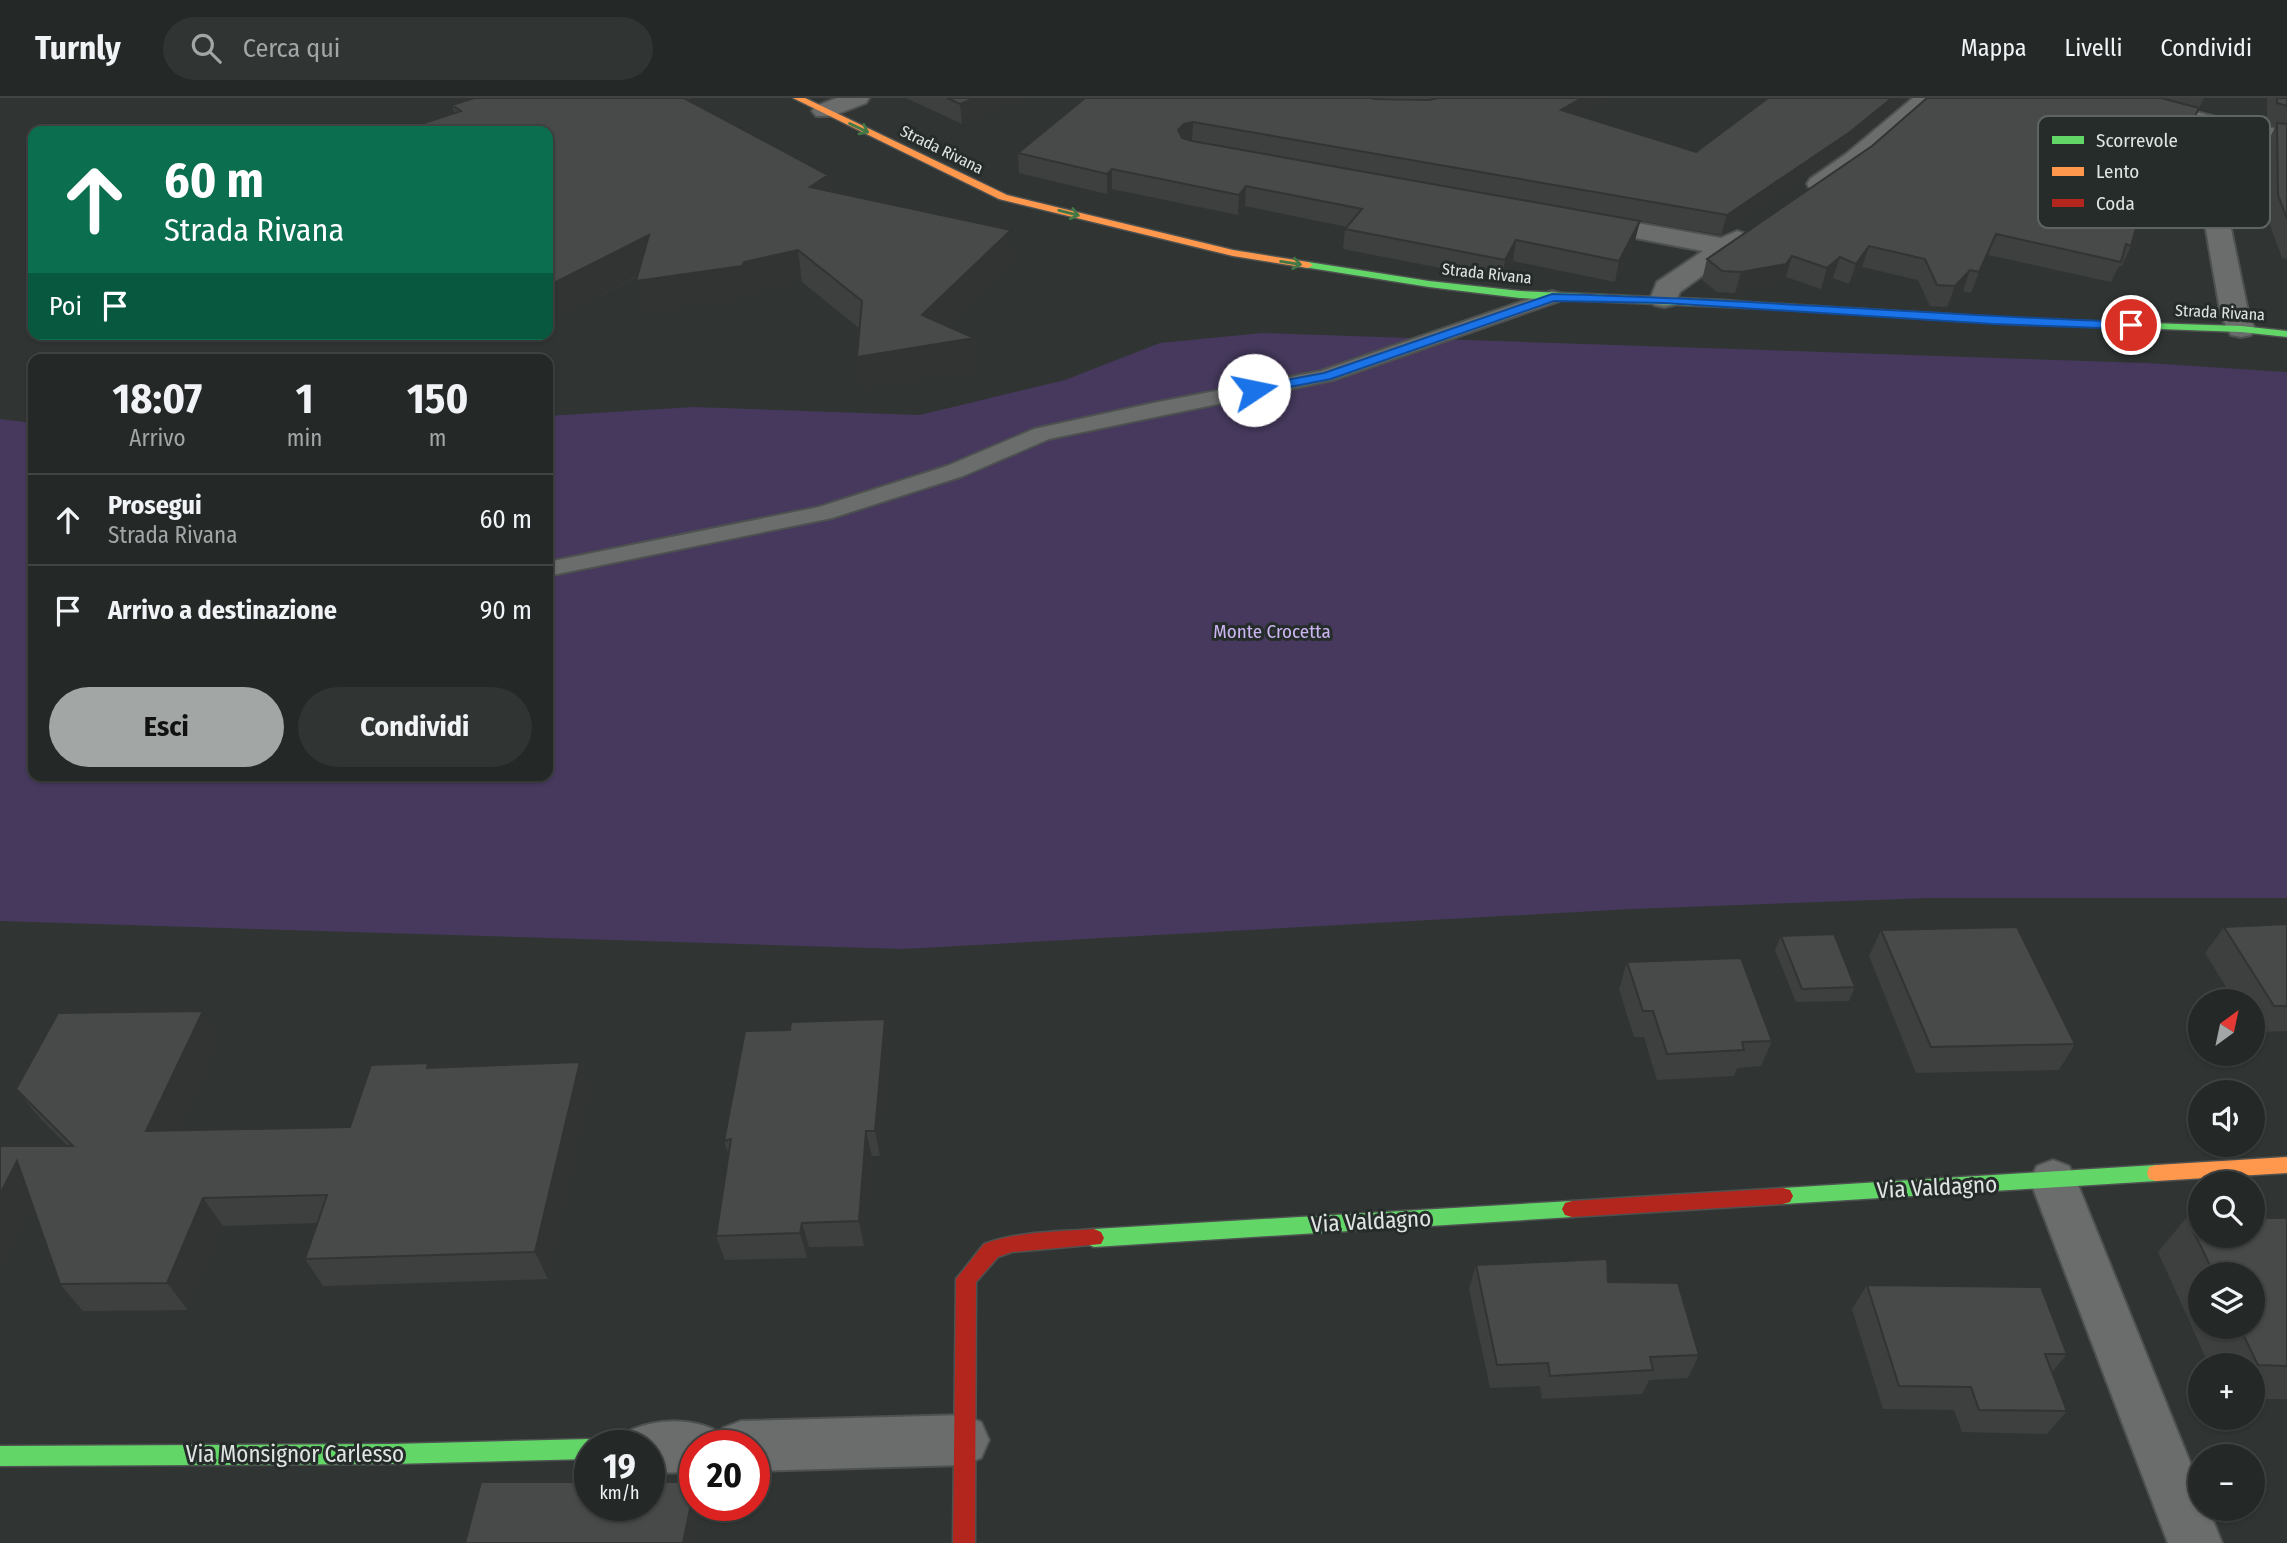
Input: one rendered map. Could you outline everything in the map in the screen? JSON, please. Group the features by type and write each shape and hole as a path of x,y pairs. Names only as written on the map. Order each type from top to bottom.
{"street":[{"name":"Strada Rivana","path":"797,98 1003,197 1233,253 1436,286 1552,297 1664,299 1993,321 2241,329 2287,334"},
{"path":"824,111 858,98"},
{"path":"1801,196 1855,159 1927,98"},
{"path":"2117,98 2184,116"},
{"path":"1561,217 1726,247"},
{"path":"1664,299 1667,288 1758,225"},
{"path":"2218,228 2235,316 2241,329"},
{"name":"Via Valdagno","path":"964,1543 966,1279 991,1251 1012,1242 2287,1166"},
{"path":"2053,1180 2195,1543"},
{"path":"770,1445 963,1440"},
{"name":"Via Monsignor Carlesso","path":"0,1456 392,1454 574,1449"}],"lane":[{"path":"553,568 824,513 955,471 1042,434 1158,408 1326,376 1552,297"}],"green space":[{"name":"Monte Crocetta","path":"1262,333 2146,363 2287,372 2287,898 1929,898 1632,909 903,949 0,921 0,419 28,422 28,781 553,781 553,416 694,407 920,415 1065,380 1160,343"}],"building":[{"path":"474,98 684,98 828,175 810,187 1011,230 922,315 974,338 857,357 862,301 798,250 744,262 742,266 636,281 649,235 553,283 553,126 415,126 461,111 452,105"},
{"path":"947,98 975,98 960,104"},
{"path":"1085,98 1582,98 1561,110 1696,152 1768,98 1892,98 1850,132 1727,215 1193,122 1184,124 1178,130 1182,138 1192,141 1640,221 1619,261 1516,240 1505,260 1345,229 1362,209 1246,186 1239,195 1112,169 1107,174 1018,153"},
{"path":"1927,98 2161,98 2199,108 2195,116 2038,116 2038,228 2136,228 2131,246 2126,244 2121,262 1996,234 1979,272 1970,270 1955,286 1937,285 1925,259 1869,246 1856,264 1840,257 1827,268 1792,256 1786,264 1741,272 1722,271 1707,259 1872,146"},
{"path":"2277,98 2287,98 2287,106 2277,103"},
{"path":"2277,123 2287,124 2287,219 2278,195"},
{"path":"2287,924 2287,1006 2274,1006 2224,927"},
{"path":"2017,927 2075,1044 1931,1047 1881,930"},
{"path":"1834,934 1855,987 1802,989 1781,936"},
{"path":"1741,958 1772,1041 1742,1042 1744,1050 1667,1054 1653,1011 1643,1011 1627,962"},
{"path":"203,1011 146,1131 350,1127 371,1065 428,1063 427,1068 580,1062 535,1252 305,1259 327,1195 203,1198 167,1283 60,1284 17,1161 0,1194 0,1146 73,1146 16,1089 58,1013"},
{"path":"885,1019 875,1131 866,1131 859,1221 802,1223 800,1233 716,1236 731,1139 724,1141 745,1031 790,1030 791,1022"},
{"path":"2265,1218 2287,1218 2287,1366 2265,1365 2265,1353 2252,1353 2245,1339 2265,1339 2265,1262 2208,1262 2202,1248 2265,1248"},
{"path":"1607,1259 1608,1282 1678,1283 1699,1355 1650,1357 1653,1370 1550,1376 1548,1363 1497,1365 1476,1265"},
{"path":"1867,1285 2041,1287 2067,1354 2045,1354 2067,1411 1979,1410 1971,1387 1899,1386"},
{"path":"481,1482 574,1482 574,1521 665,1521 665,1482 679,1482 679,1521 687,1521 683,1543 465,1543"}],"traffic: fast":[{"path":"1308,265 1520,295 1748,305"},
{"path":"2027,322 2241,329 2287,334"},
{"path":"1783,1196 2156,1173"},
{"path":"1094,1238 1572,1209"},
{"path":"0,1456 392,1454 574,1449"}],"traffic: slow":[{"path":"798,98 1003,197 1233,253 1308,265"},
{"path":"1748,305 2027,322"},
{"path":"2156,1173 2287,1165"}],"traffic: jam":[{"path":"1572,1209 1783,1196"},
{"path":"964,1543 966,1279 991,1250 1012,1243 1094,1238"}],"route":[{"path":"1254,390 1326,376 1552,297 1664,299 1993,321 2131,325"}]}
